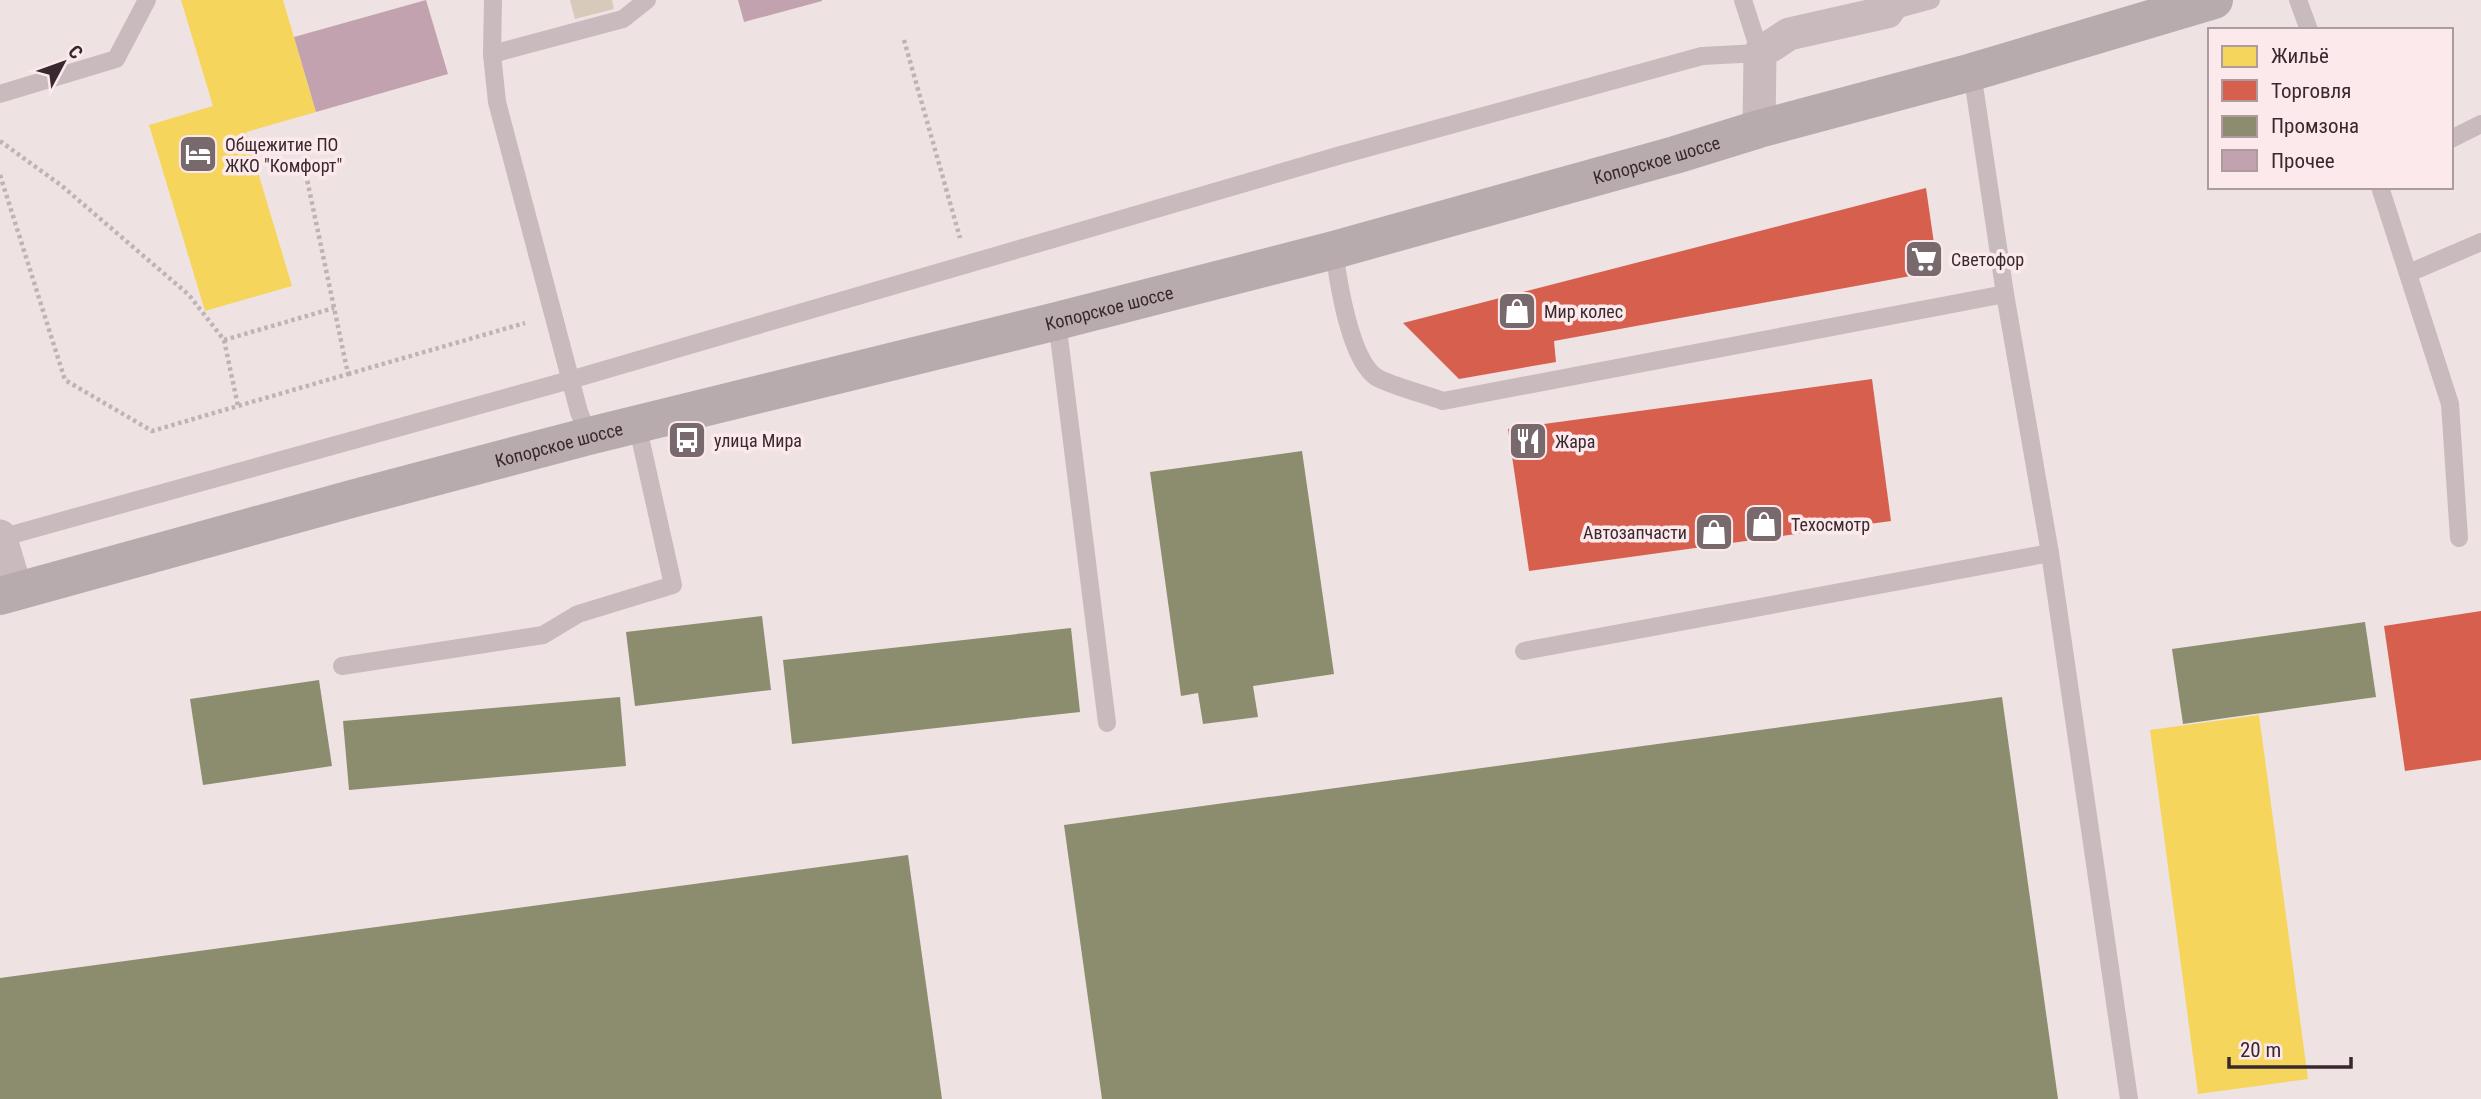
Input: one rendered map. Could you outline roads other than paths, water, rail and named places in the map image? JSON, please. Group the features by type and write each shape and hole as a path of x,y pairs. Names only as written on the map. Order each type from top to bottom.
{"main road":[{"name":"Копорское шоссе","path":"8,594 589,436 1334,250 1759,129 1972,72 2214,0"}],"street":[{"path":"1759,129 1760,53 1790,34 1891,6"},
{"path":"0,537 8,594"}],"lane":[{"path":"0,94 116,59 147,0"},
{"path":"493,0 492,54 497,102 570,380 589,436"},
{"path":"492,54 623,19 647,0"},
{"path":"0,537 570,380 1341,155 1702,56 1760,53 1743,0"},
{"path":"1891,6 1931,0"},
{"path":"2298,0 2308,28"},
{"path":"1972,72 2005,294 2050,553 2129,1099"},
{"path":"2453,138 2481,124"},
{"path":"2381,189 2450,404 2459,538"},
{"path":"2409,273 2481,242"},
{"path":"1334,250 1355,350 1376,376 1443,401 2005,294"},
{"path":"1057,321 1107,723"},
{"path":"342,666 543,635 578,614 673,586 637,424"},
{"path":"1524,650 2050,553"}],"place":[{"name":"Общежитие ПО ЖКО \"Комфорт\"","path":"198,154"},
{"name":"Светофор","path":"1924,259"},
{"name":"Мир колес","path":"1517,311"},
{"name":"улица Мира","path":"687,440"},
{"name":"Жара","path":"1528,441"},
{"name":"Техосмотр","path":"1764,524"},
{"name":"Автозапчасти","path":"1714,532"}]}
